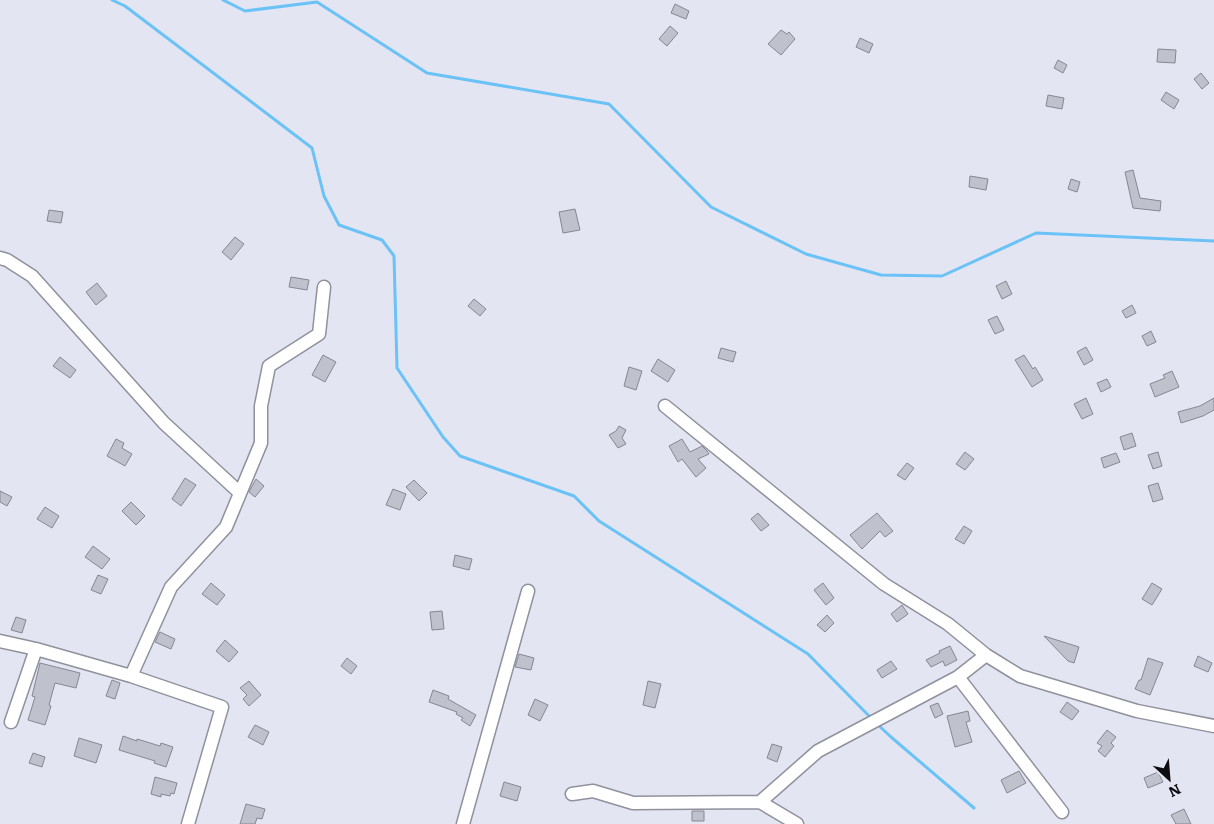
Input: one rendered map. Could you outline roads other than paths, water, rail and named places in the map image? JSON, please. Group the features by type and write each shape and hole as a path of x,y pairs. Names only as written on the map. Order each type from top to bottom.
{"street":[{"path":"0,258 7,260 32,276 164,423 240,492"},
{"path":"131,676 171,586 226,527 261,443 261,406 269,366 319,334 324,287"},
{"path":"665,406 884,584 948,624 986,654 1020,676 1137,712 1214,726"},
{"path":"463,824 528,591"},
{"path":"0,641 36,649 131,676 222,707 188,824"},
{"path":"11,722 36,649"},
{"path":"760,802 818,751 958,678 986,654"},
{"path":"958,678 1062,812"},
{"path":"572,794 592,791 633,803 760,802 797,824"}],"waterway":[{"path":"112,0 125,6 312,148 324,196 339,225 382,240 394,256 397,368 443,437 460,456 574,496 599,521 808,654 872,719"},
{"path":"223,0 245,11 317,2 427,73 609,104 711,207 806,254 881,275 942,276 1036,233 1214,241"},
{"path":"876,723 974,808"}]}
